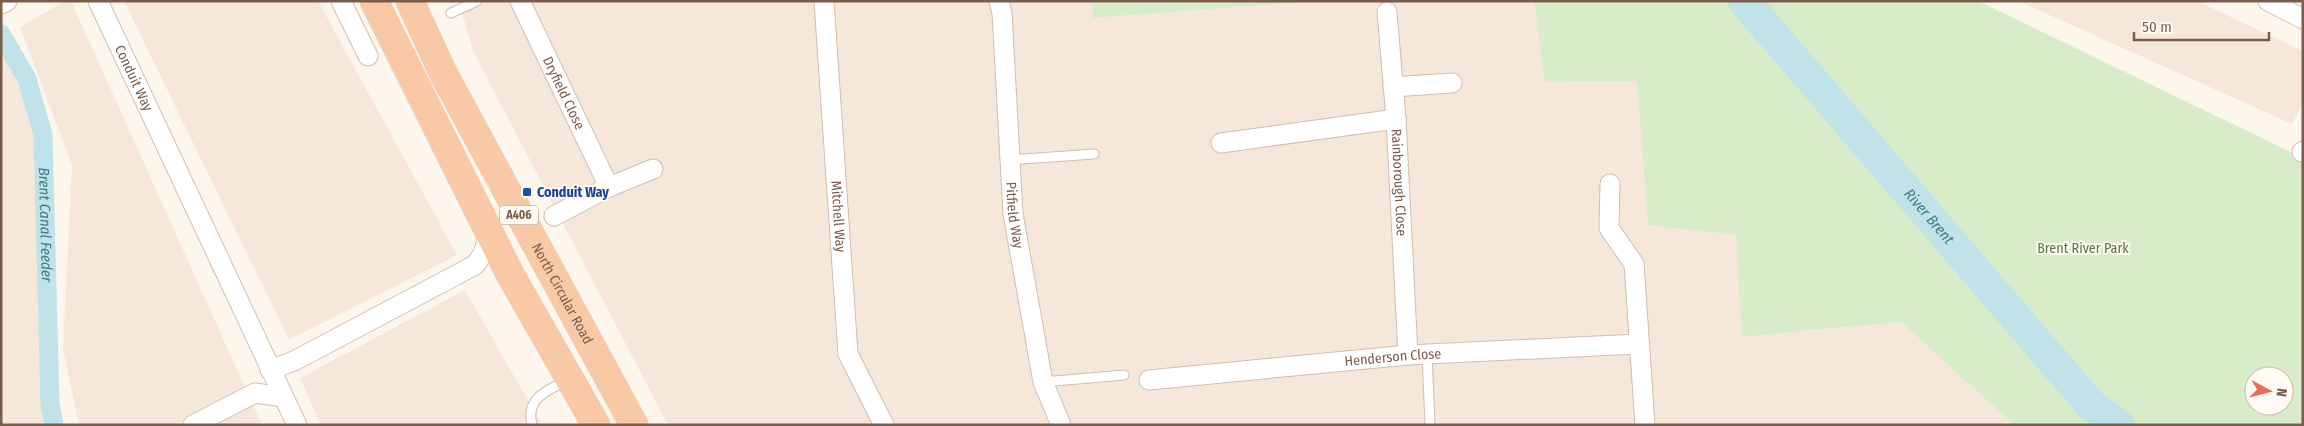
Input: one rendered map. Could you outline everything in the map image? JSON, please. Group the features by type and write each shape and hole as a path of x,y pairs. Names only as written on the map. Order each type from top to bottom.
{"highway":[{"name":"A406","path":"374,1 486,227 596,425"},
{"name":"North Circular Road","path":"410,1 448,82 634,425"}],"street":[{"path":"1,4 6,1"},
{"name":"Conduit Way","path":"98,1 297,425"},
{"path":"341,1 368,56"},
{"name":"Dryfield Close","path":"520,1 609,187"},
{"name":"Mitchell Way","path":"824,1 848,354 884,425"},
{"name":"Pitfield Way","path":"999,1 1002,13 1013,214 1043,382 1061,425"},
{"path":"2268,1 2303,19"},
{"name":"Rainborough Close","path":"1387,12 1396,119 1408,354"},
{"path":"1393,86 1452,83"},
{"path":"1221,143 1396,119"},
{"path":"554,216 609,187 653,169"},
{"path":"1610,184 1609,228 1634,264 1645,425"},
{"path":"270,370 294,361 475,265 484,254 488,241 486,227"},
{"name":"Henderson Close","path":"1149,380 1408,354 1638,344"},
{"path":"193,425 256,393 283,396"}],"lane":[{"path":"450,13 477,1"},
{"path":"1010,160 1094,154"},
{"path":"1426,354 1430,425"},
{"path":"1043,382 1124,375"},
{"path":"532,425 529,415 531,405 539,395 571,378"}],"shaded area":[{"path":"65,1 71,1 262,425 79,425 63,349 72,165 20,27"},
{"path":"124,1 318,1 457,255 289,340"},
{"path":"459,1 1092,1 1094,18 1318,1 1534,1 1546,82 1637,81 1648,224 1736,235 1743,337 1901,322 2014,425 668,425 473,51"},
{"path":"2018,1 2197,1 2303,51 2303,103 2292,124"},
{"path":"3,22 52,157 45,314 57,425 1,425 1,23"},
{"path":"465,290 542,425 321,425 300,378"}],"green space":[{"path":"1092,1 1318,1 1093,18"},
{"name":"Brent River Park","path":"1534,1 1978,1 2303,158 2303,425 2014,425 1901,322 1742,337 1736,235 1648,225 1637,81 1545,82"}],"waterway":[{"name":"River Brent","path":"1744,1 2091,405 2119,425"},
{"name":"Brent Canal Feeder","path":"1,34 27,79 43,135 50,404 54,425"}],"place":[{"name":"Conduit Way","path":"527,192"}]}
